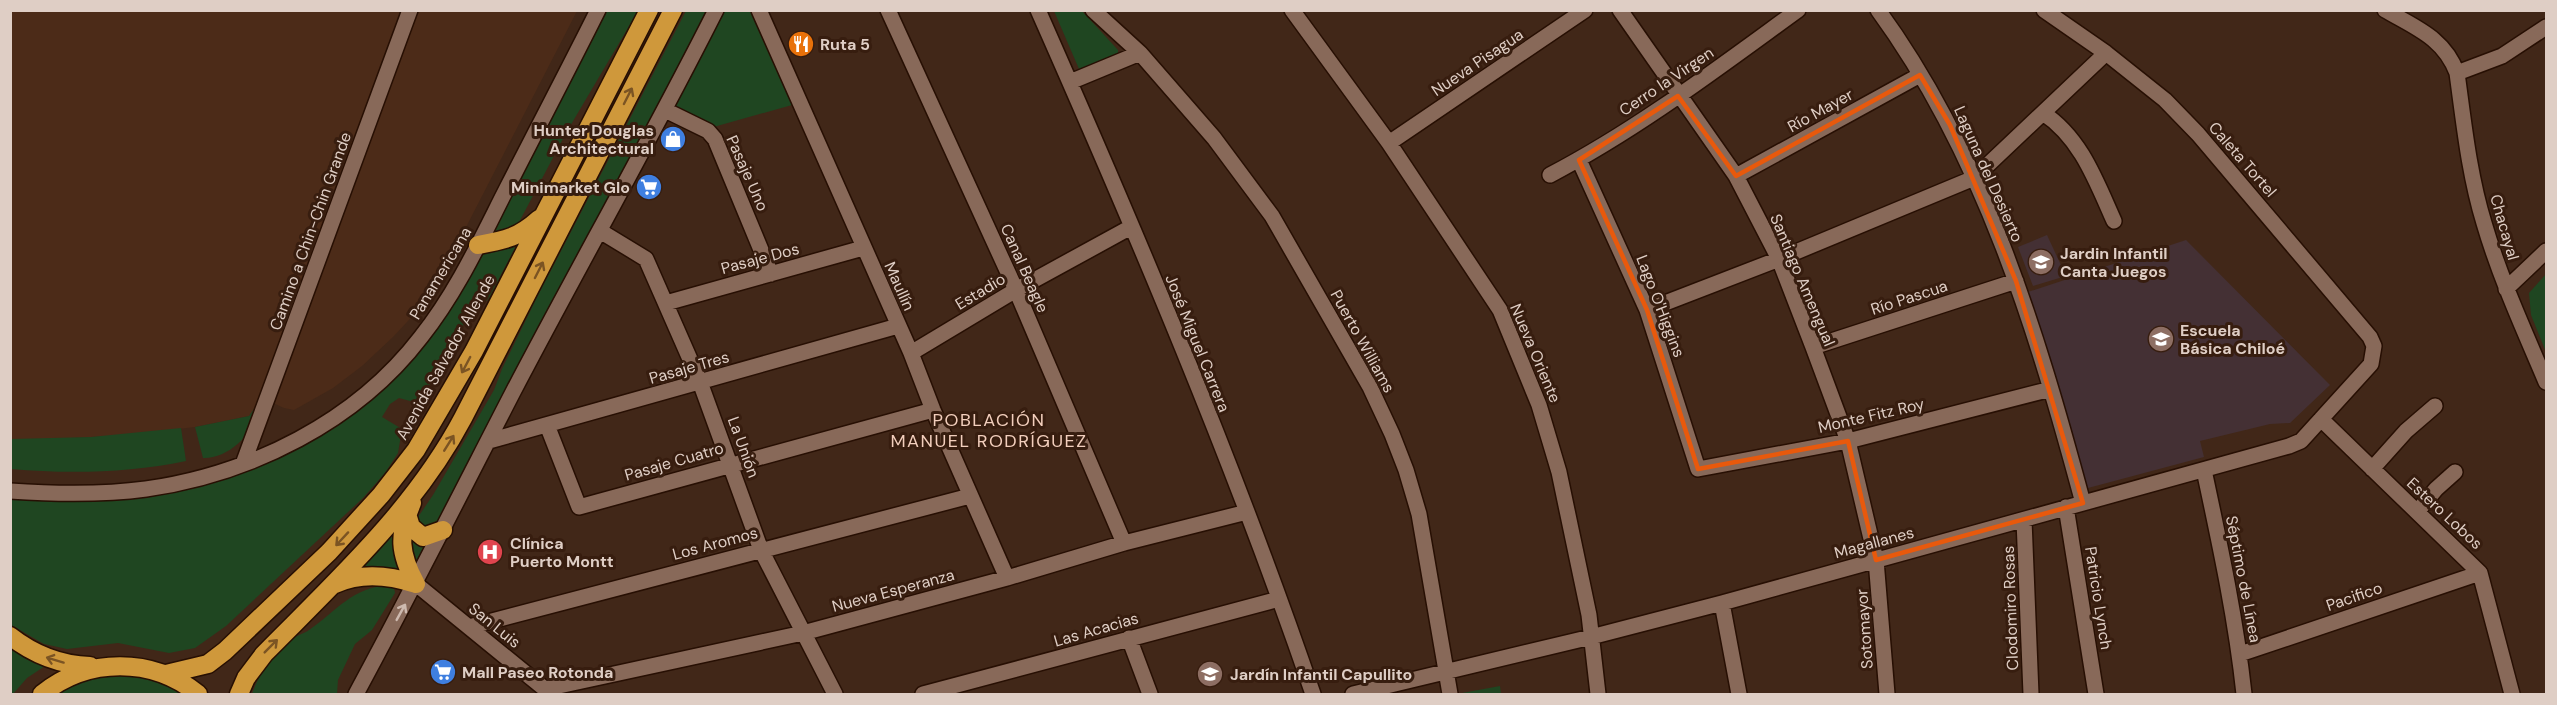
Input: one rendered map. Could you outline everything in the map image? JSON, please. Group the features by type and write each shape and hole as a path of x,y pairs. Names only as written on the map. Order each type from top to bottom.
{"highway":[{"name":"Avenida Salvador Allende","path":"166,674 208,664 221,656 329,552 381,495 410,458 435,421 474,351 649,10"},
{"path":"416,584 406,564 402,546 403,527 407,514 464,418 673,10"},
{"path":"478,245 509,240 519,235 545,213"},
{"path":"239,694 246,678 264,654 394,518 428,476"},
{"path":"407,514 411,526 423,537 443,530"},
{"path":"330,586 350,578 372,575 416,584"},
{"path":"10,636 25,647 52,660 69,664 146,668 166,674 187,685 198,694"},
{"path":"42,694 68,677 104,666"}],"street":[{"name":"Camino a Chin-Chin Grande","path":"243,464 410,10"},
{"name":"Panamericana","path":"10,491 93,493 145,489 198,479 281,449 319,428 355,402 384,378 410,351 438,314 478,245 598,10"},
{"path":"356,694 416,584 716,10"},
{"name":"Maullín","path":"759,10 911,353 933,410 1007,578"},
{"name":"Canal Beagle","path":"888,10 1016,290 1124,543"},
{"name":"José Miguel Carrera","path":"1038,10 1131,228 1247,512 1313,694"},
{"name":"Puerto Williams","path":"1093,10 1140,53 1214,138 1272,216 1343,340 1392,434 1406,470 1419,514 1450,694"},
{"name":"Nueva Oriente","path":"1292,10 1389,142 1500,310 1539,405 1559,472 1589,615 1598,694"},
{"name":"Nueva Pisagua","path":"1389,142 1585,10"},
{"name":"Santiago Amengual","path":"1620,10 1736,176 1779,259 1848,441 1876,560"},
{"name":"Cerro la Virgen","path":"1550,175 1579,160 1678,96 1798,10"},
{"name":"Laguna del Desierto","path":"1878,10 1950,125 1974,178 2016,281 2051,389 2083,503"},
{"name":"Caleta Tortel","path":"2044,10 2106,53 2165,100 2198,134 2356,318 2374,346 2371,364"},
{"path":"2385,10 2430,36 2443,47 2451,58 2457,73 2502,56 2547,27"},
{"path":"1070,82 1140,53"},
{"path":"1647,310 1779,259 1974,178 2106,53"},
{"name":"Chacayal","path":"2457,73 2470,169 2483,221 2506,289 2547,382"},
{"name":"Río Mayer","path":"1736,176 1920,75"},
{"name":"Pasaje Uno","path":"665,110 708,131 715,139 771,274"},
{"path":"2043,113 2055,121 2070,137 2090,166 2114,221"},
{"name":"Lago O'Higgins","path":"1579,160 1647,310 1698,469"},
{"name":"Estadio","path":"911,353 1016,290 1131,228"},
{"name":"La Unión","path":"600,231 646,259 700,382 761,550 835,694"},
{"name":"Pasaje Dos","path":"666,303 864,248"},
{"path":"2506,289 2547,251"},
{"name":"Río Pascua","path":"1813,347 2016,281"},
{"name":"Pasaje Tres","path":"489,441 898,326"},
{"name":"Magallanes","path":"1353,694 1722,603 2295,443 2301,441 2371,364"},
{"name":"Monte Fitz Roy","path":"1698,469 1848,441 2051,389"},
{"path":"2372,469 2406,431 2434,406"},
{"name":"Pasaje Cuatro","path":"547,425 579,507 933,410"},
{"name":"Estero Lobos","path":"2322,419 2481,573 2512,694"},
{"name":"Séptimo de Línea","path":"2204,470 2224,563 2240,654 2244,694"},
{"path":"2417,512 2436,489 2456,472"},
{"name":"Los Aromos","path":"469,627 970,496"},
{"name":"Patricio Lynch","path":"2066,507 2096,694"},
{"name":"Nueva Esperanza","path":"548,692 803,633 1007,578 1124,543 1247,512"},
{"name":"Clodomiro Rosas","path":"2024,520 2031,694"},
{"name":"Sotomayor","path":"1876,560 1887,694"},
{"name":"Pacifico","path":"2240,654 2481,573"},
{"name":"San Luis","path":"416,584 548,692"},
{"name":"Las Acacias","path":"923,694 970,689 1129,638 1279,599"},
{"path":"1722,603 1739,694"},
{"path":"1129,638 1150,694"}],"highlighted area":[{"path":"1920,75 1950,125 2016,281 2083,503 1876,560 1848,441 1698,469 1647,310 1579,160 1678,96 1736,176"}],"shaded area":[{"path":"11,11 400,11 257,406 249,416 195,427 127,435 37,440 11,439"},
{"path":"418,11 577,11 461,237 420,308 362,366 333,388 294,410 284,408 271,402"},
{"name":"Jardin Infantil Canta Juegos","path":"2047,235 2066,276 2033,286 2018,247"},
{"name":"Escuela Básica Chiloé","path":"2186,240 2330,385 2290,423 2270,424 2200,441 2204,457 2088,488 2080,483 2025,293"}],"green space":[{"path":"606,11 638,11 566,133 517,226 496,233 494,228"},
{"path":"686,11 708,11 435,528 428,533 416,520 494,390 538,295"},
{"path":"723,11 751,11 792,105 710,128 673,108"},
{"path":"1054,11 1082,11 1118,50 1118,55 1079,69"},
{"path":"513,245 515,248 489,298 464,324 422,398 410,401 399,398 390,404 382,417 402,429 398,453 385,473 363,498 226,626 195,648 169,653 118,643 67,649 44,644 11,625 10,498 97,499 147,496 174,492 224,479 269,460 336,421 392,381 439,326 481,255"},
{"path":"2546,274 2546,352 2531,315 2529,293"},
{"path":"256,406 253,424 240,441 223,454 203,458 195,427 249,416"},
{"path":"181,428 186,461 143,468 98,471 54,472 11,469 11,439 91,437"},
{"path":"401,520 406,571 379,566 359,569"},
{"path":"411,534 427,543 417,560 411,552"},
{"path":"389,585 394,588 395,593 372,630 355,644 338,680 337,694 252,694 266,665 288,640 309,630 355,595 365,590"},
{"path":"10,646 48,664 27,678 13,694 11,694"},
{"path":"110,674 149,678 167,684 184,694 56,694 86,679"},
{"path":"1500,686 1501,694 1462,693"}],"place":[{"name":"Ruta 5","path":"801,44"},
{"name":"Hunter Douglas Architectural","path":"673,139"},
{"name":"Minimarket Glo","path":"649,187"},
{"name":"Jardin Infantil Canta Juegos","path":"2041,262"},
{"name":"Escuela Básica Chiloé","path":"2161,339"},
{"name":"Clínica Puerto Montt","path":"490,552"},
{"name":"Mall Paseo Rotonda","path":"443,672"},
{"name":"Jardín Infantil Capullito","path":"1210,674"}],"district":[{"name":"POBLACIÓN MANUEL RODRÍGUEZ","path":"989,430"}]}
